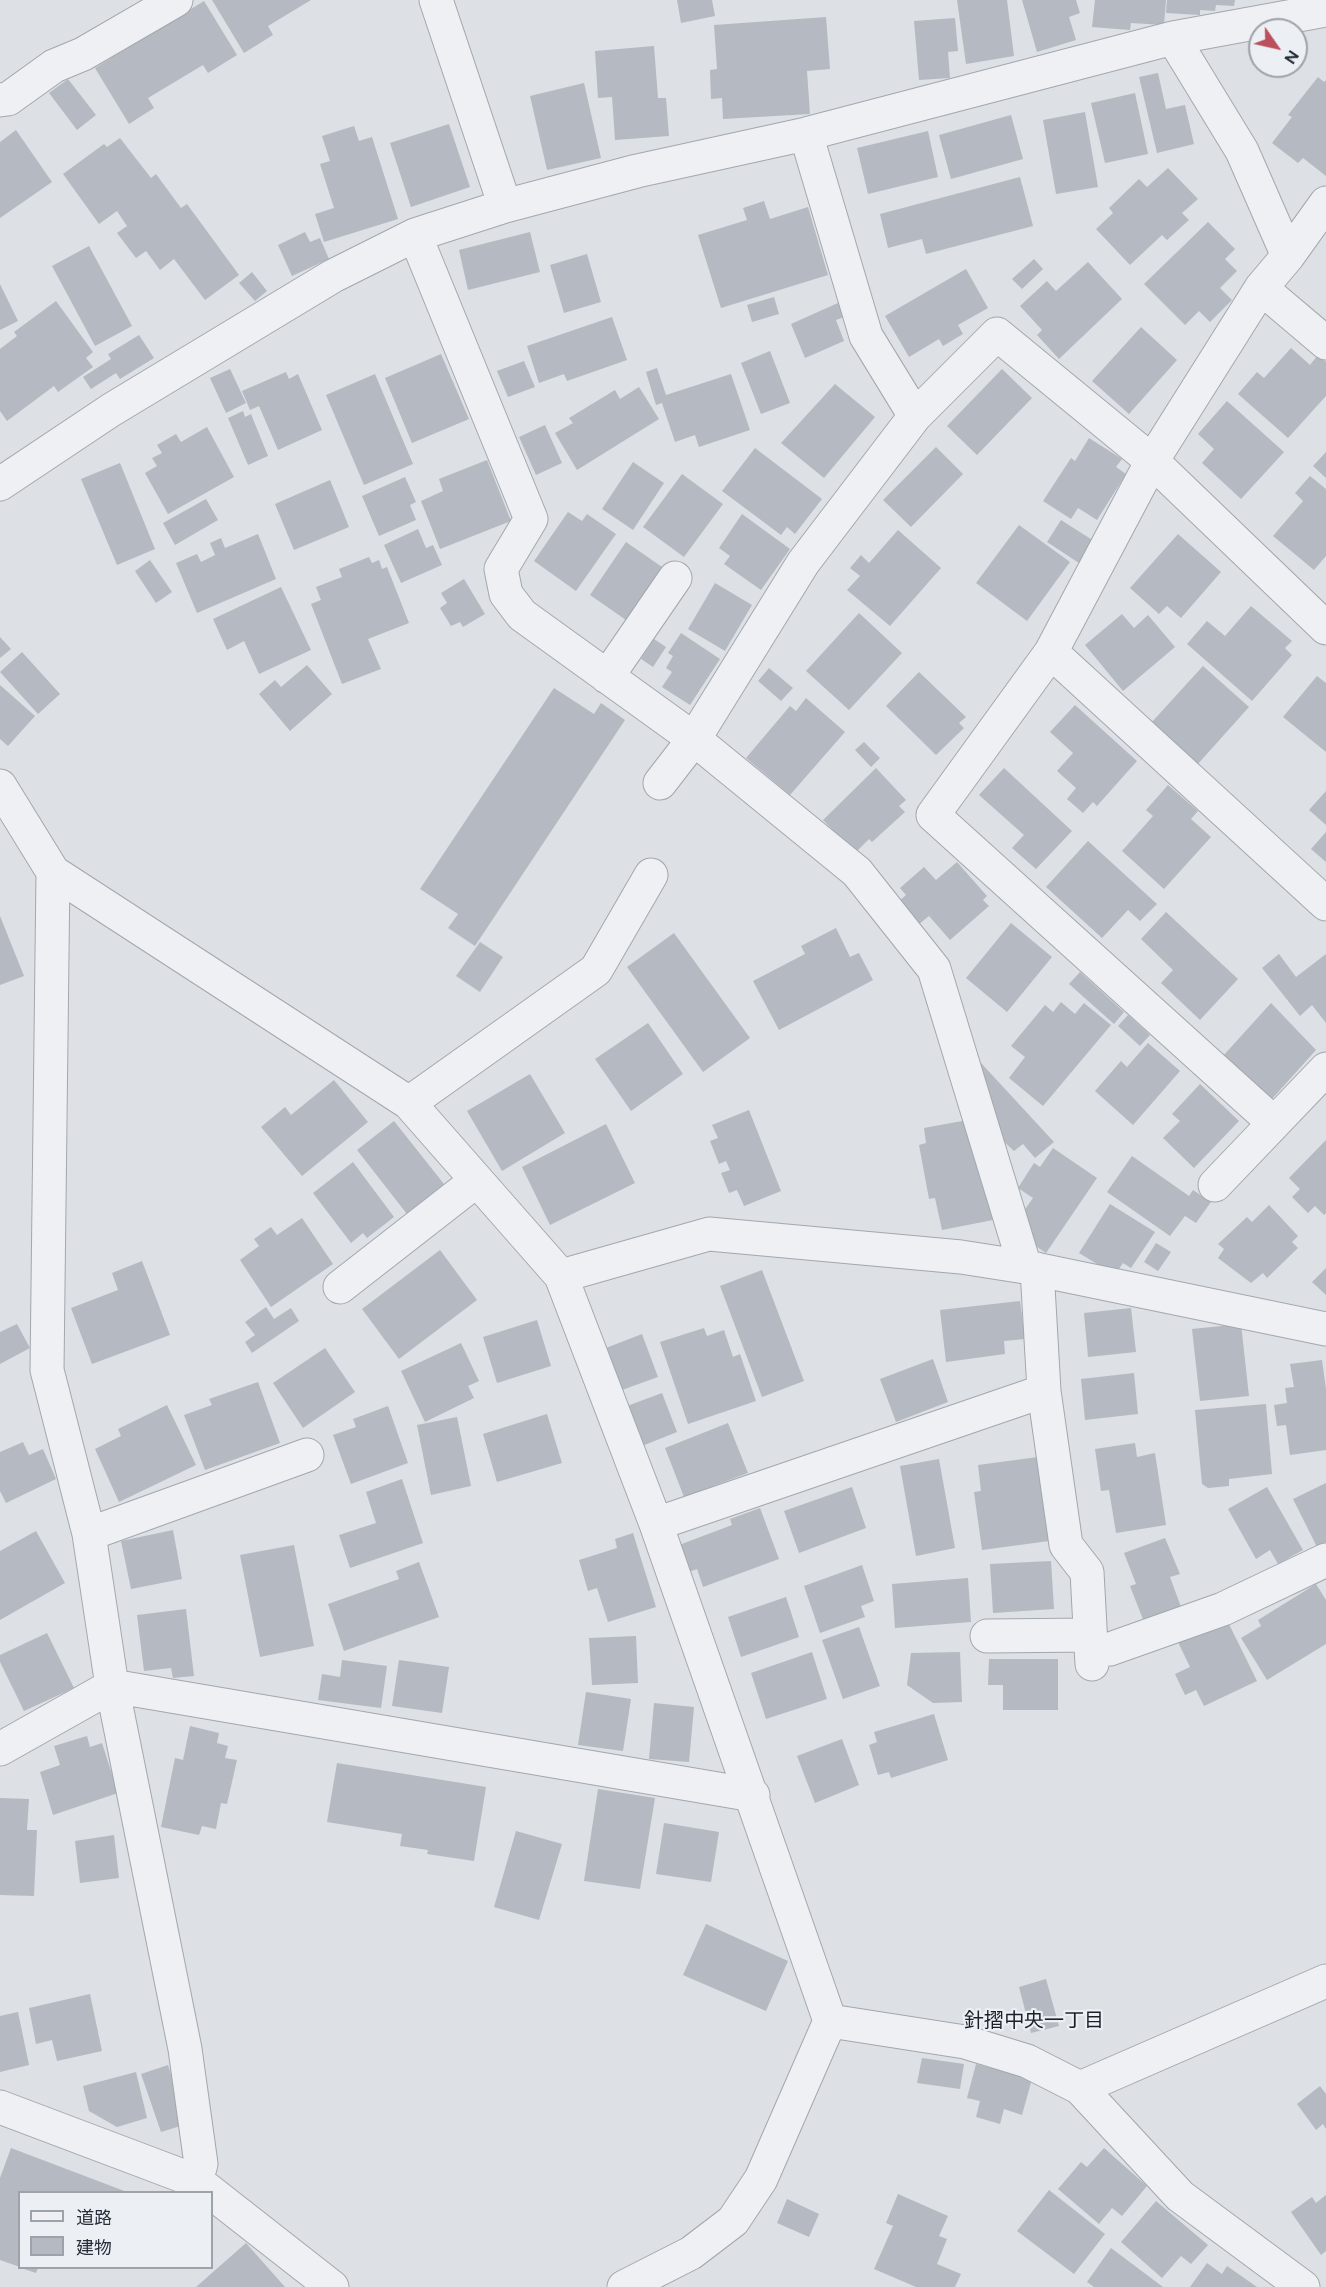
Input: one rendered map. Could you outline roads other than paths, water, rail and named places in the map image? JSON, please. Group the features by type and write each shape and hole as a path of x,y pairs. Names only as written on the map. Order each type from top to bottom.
{"street":[{"path":"0,100 8,99 54,66 83,54 176,0"},
{"path":"436,0 506,206"},
{"path":"0,484 111,410 323,282 415,235 506,206 637,171 806,134 1173,38 1326,10"},
{"path":"1173,38 1242,151 1288,256"},
{"path":"806,134 866,336 915,416"},
{"path":"1274,1123 933,815 1051,652 1152,461 1261,288 1288,256 1326,203"},
{"path":"415,235 531,519 501,569 506,594 522,615 694,739 857,872 934,969 1031,1268 1044,1391 1066,1545 1087,1572 1091,1650"},
{"path":"1261,288 1326,343"},
{"path":"660,783 694,739 803,563 915,416 997,334 1152,461 1326,628"},
{"path":"607,677 675,578"},
{"path":"1051,652 1326,904"},
{"path":"0,786 53,872 409,1103 561,1276 656,1524 753,1795 830,2021 761,2180 733,2221 691,2253 624,2287"},
{"path":"53,872 47,1370 89,1534 112,1686 185,2049 206,2189"},
{"path":"409,1103 596,970 651,875"},
{"path":"1215,1185 1326,1069"},
{"path":"340,1287 476,1180"},
{"path":"561,1276 709,1234 961,1257 1031,1268 1326,1329"},
{"path":"656,1524 1044,1391"},
{"path":"89,1534 307,1455"},
{"path":"987,1636 1091,1650 1110,1649 1223,1609 1326,1560"},
{"path":"0,1749 112,1686 753,1795"},
{"path":"1080,2088 1326,1981"},
{"path":"830,2021 965,2042 1027,2061 1080,2088 1180,2196 1304,2287"},
{"path":"0,2106 206,2189"},
{"path":"213,2194 332,2287"}],"district":[{"name":"針摺中央一丁目","path":"1034,2021"}]}
